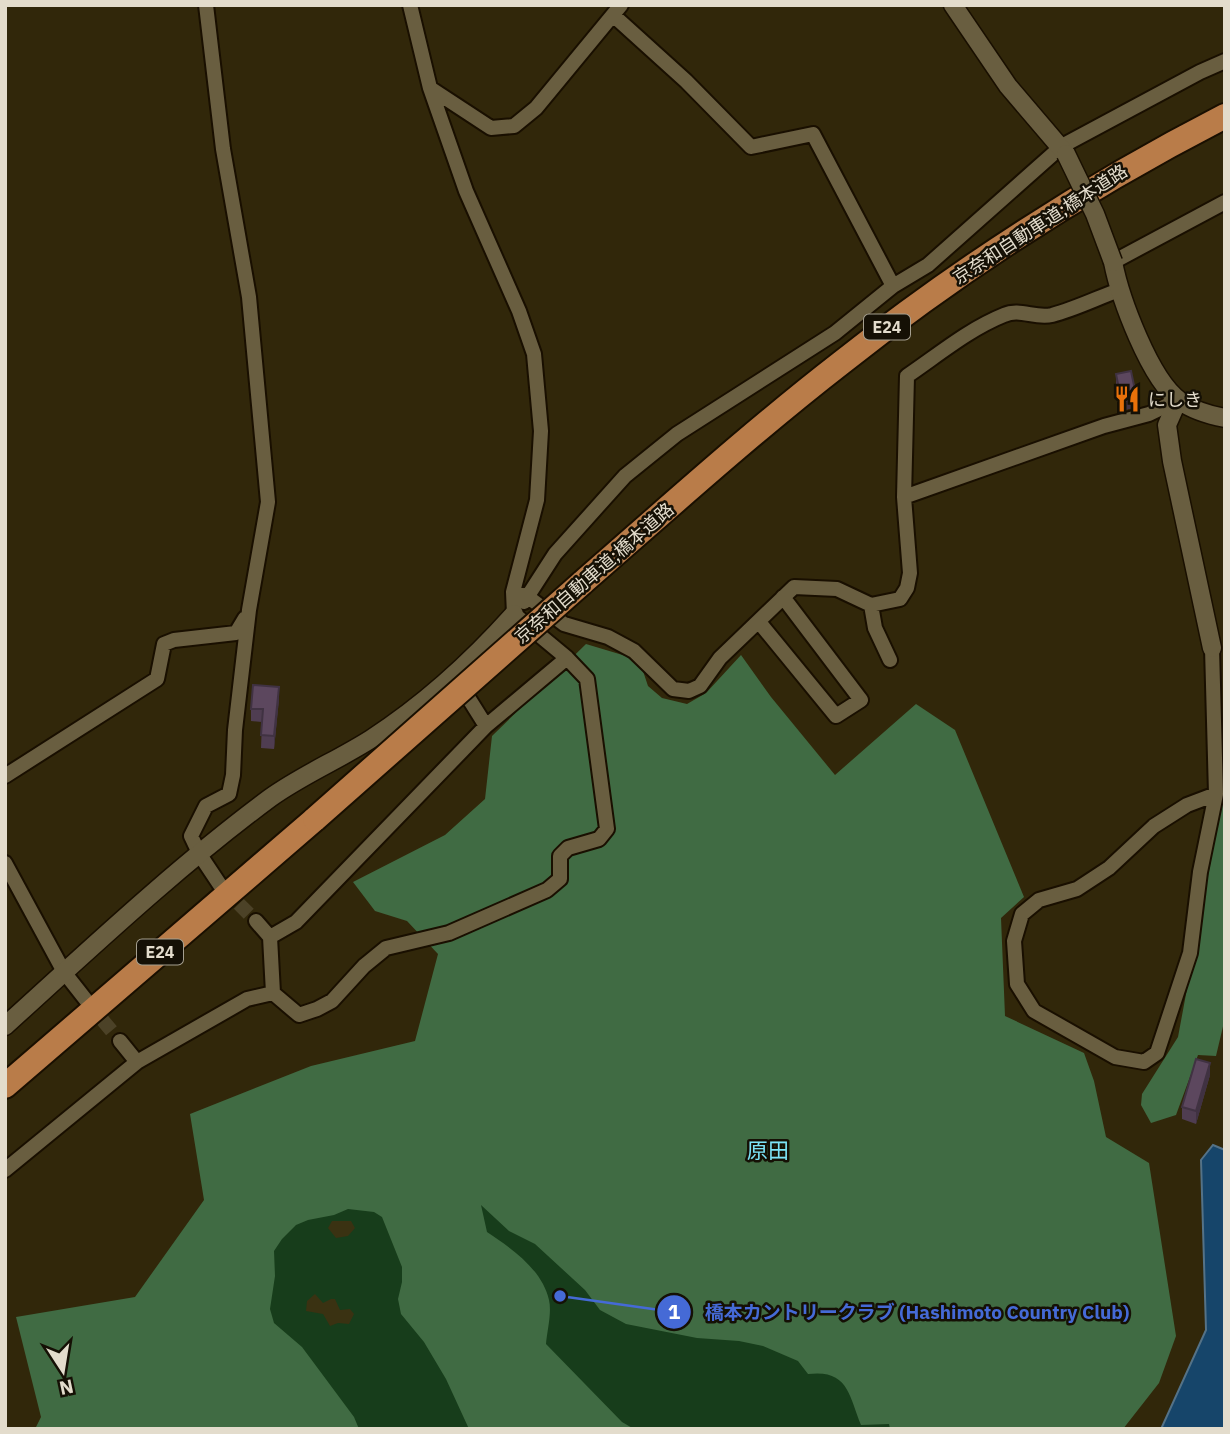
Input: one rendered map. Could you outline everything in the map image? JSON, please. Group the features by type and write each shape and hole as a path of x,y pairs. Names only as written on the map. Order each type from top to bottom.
{"highway":[{"name":"京奈和自動車道;橋本道路","path":"5,1086 582,583 840,363 937,290 1041,219 1155,152 1225,116"}],"street":[{"path":"206,5 223,149 249,297 268,502 249,610 229,794 206,806 191,836 220,885"},
{"path":"257,921 270,937 273,993 299,1014 332,1001 364,966 386,948 449,933 547,890 560,879 560,856 568,848 599,839 607,829 587,679 567,658 514,614 513,592 537,500 541,431 534,354 519,311 466,191 430,88 410,5"},
{"path":"953,5 1007,86 1064,150 1096,215 1113,262 1119,290 1155,371 1178,400 1205,414 1225,418"},
{"path":"430,88 491,128 514,125 536,108 617,10 751,147 813,134 894,286"},
{"path":"5,1026 64,972 272,796 370,740 454,676 514,614 555,554 625,476 677,434 835,333 894,286 928,265 1064,150 1188,78 1225,61"},
{"path":"1113,262 1225,202"},
{"path":"513,592 528,597 564,624 608,637 634,651 673,690 681,692 700,686 720,658 794,587 837,589 871,606 900,599 908,589 910,573 904,497 907,376 962,338 1006,314 1022,312 1037,317 1051,315 1119,290"},
{"path":"904,497 1104,426 1149,414 1178,400"},
{"path":"1178,400 1167,425 1168,437 1178,497 1212,648 1216,794 1200,872 1190,953 1157,1054 1144,1062 1115,1057 1034,1011 1017,984 1014,941 1022,914 1039,900 1077,889 1109,868 1154,826 1188,806 1216,794"},
{"path":"759,622 836,716 861,699 783,597"},
{"path":"871,606 875,628 890,660"},
{"path":"5,776 157,679 164,644 174,640 236,633 249,610"},
{"path":"270,937 296,922 486,726 567,658"},
{"path":"454,676 486,726"},
{"path":"5,863 64,972 86,1000"},
{"path":"5,1170 137,1062 247,999 273,993"},
{"path":"120,1041 137,1062"}],"green space":[{"path":"586,644 626,656 643,671 648,686 662,698 687,704 706,693 741,655 771,697 835,775 916,704 955,730 1024,897 1001,918 1005,1016 1084,1053 1094,1081 1106,1137 1149,1163 1176,1336 1159,1383 1123,1429 890,1429 889,1424 861,1425 845,1386 831,1376 808,1374 798,1361 763,1346 697,1338 626,1324 600,1310 585,1290 535,1244 509,1231 481,1205 487,1232 524,1260 545,1289 550,1311 546,1344 622,1422 634,1429 469,1429 446,1379 424,1342 401,1314 398,1299 402,1267 382,1217 374,1212 348,1209 296,1225 282,1239 274,1251 275,1276 270,1309 274,1323 302,1347 354,1417 359,1429 35,1429 41,1417 16,1317 135,1297 204,1200 190,1114 311,1066 415,1041 438,954 407,921 375,911 353,882 445,835 485,799 492,736"},
{"path":"1225,731 1225,1018 1216,1056 1198,1055 1176,1115 1151,1123 1141,1105 1142,1094 1178,1037 1218,822"},
{"path":"458,1141 1000,1429 263,1429 219,1231"}],"sand":[{"path":"332,1221 351,1221 355,1228 348,1236 336,1238 328,1228"},
{"path":"315,1294 323,1303 335,1299 340,1310 350,1309 354,1314 349,1324 338,1323 330,1326 323,1314 306,1311 307,1301"}],"water":[{"path":"1213,1145 1225,1150 1225,1429 1161,1429 1206,1330 1201,1160"}],"building":[{"path":"1131,371 1136,395 1121,399 1116,374"},
{"path":"253,685 279,687 274,736 261,735 263,709 251,709"},
{"path":"1196,1059 1210,1063 1196,1111 1182,1107"}],"tunnel":[{"path":"224,889 256,921"},
{"path":"89,1004 120,1041"}],"place":[{"name":"にしき","path":"1127,399"},
{"name":"橋本カントリークラブ (Hashimoto Country Club)","path":"560,1296"}],"district":[{"name":"原田","path":"768,1150"}]}
